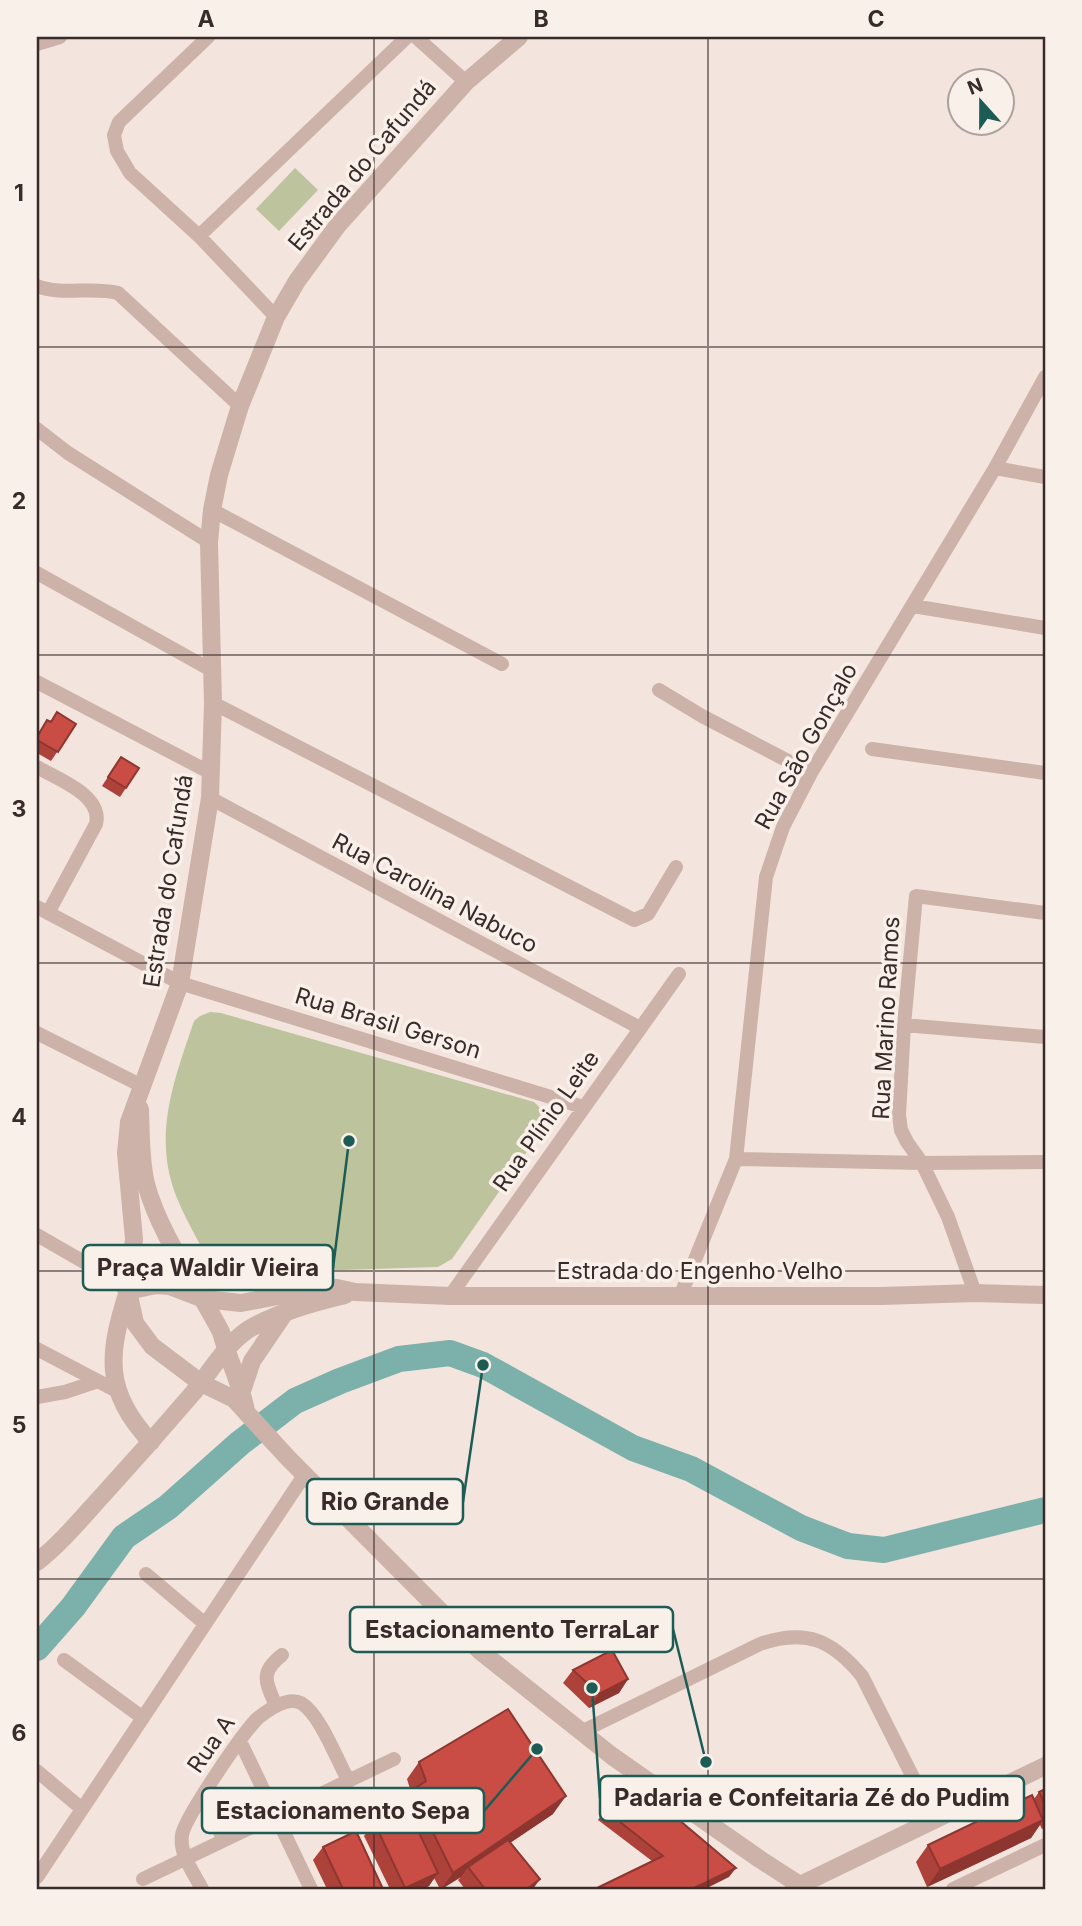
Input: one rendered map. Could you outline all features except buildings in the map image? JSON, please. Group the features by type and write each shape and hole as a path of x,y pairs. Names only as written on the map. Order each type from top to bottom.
{"street":[{"path":"37,44 60,37"},
{"path":"208,37 119,122 114,135 117,151 130,173 199,236 276,317"},
{"path":"199,236 407,37"},
{"path":"416,37 466,82"},
{"name":"Estrada do Cafundá","path":"519,37 466,82 338,225 297,281 276,317 240,406 212,510 209,542 213,703 210,798 180,983 130,1122 127,1153 134,1239 128,1291 131,1311 141,1333 152,1346 201,1384 234,1399 288,1458 480,1651 580,1732 800,1888"},
{"path":"37,286 66,290 102,289 118,293 240,406"},
{"name":"Rua São Gonçalo","path":"681,1294 736,1159 766,877 783,827 811,773 995,468 1045,377"},
{"path":"37,429 68,453 209,542"},
{"path":"995,468 1045,477"},
{"path":"212,510 502,664"},
{"path":"37,573 211,670"},
{"path":"913,606 1045,628"},
{"path":"37,682 211,773"},
{"path":"659,690 702,716 811,773"},
{"path":"213,703 634,920 648,914 677,867"},
{"path":"872,749 1045,773"},
{"path":"37,767 90,800 98,816 96,824 42,910"},
{"name":"Rua Carolina Nabuco","path":"210,798 640,1028"},
{"name":"Rua Marino Ramos","path":"975,1293 948,1217 922,1163 901,1130 899,1115 904,1026 916,896 1045,913"},
{"name":"Rua Brasil Gerson","path":"42,910 180,983 583,1107"},
{"name":"Rua Plínio Leite","path":"450,1296 679,974"},
{"path":"904,1026 1045,1037"},
{"path":"37,1033 141,1090"},
{"name":"Estrada do Cafundá","path":"141,1090 141,1152 145,1183 163,1227 221,1332 251,1417"},
{"path":"736,1159 922,1163 1045,1162"},
{"path":"37,1235 103,1273 128,1291 114,1346 113,1370 123,1406 151,1442"},
{"name":"Estrada do Engenho Velho","path":"128,1291 156,1285 170,1286 204,1299 242,1303 319,1288 450,1296 882,1296 975,1293 1045,1295"},
{"name":"Estrada do Engenho Velho","path":"37,1562 56,1546 151,1442 201,1384 225,1349 250,1329 285,1312 355,1292"},
{"path":"242,1391 253,1361 285,1312"},
{"path":"37,1349 117,1391"},
{"path":"37,1397 65,1392 98,1381"},
{"path":"37,1877 305,1474"},
{"path":"146,1574 204,1623"},
{"path":"580,1732 760,1644 781,1637 803,1637 829,1645 862,1676 934,1819"},
{"path":"282,1655 267,1670 266,1676 276,1706 289,1701 300,1703 308,1709 348,1780"},
{"path":"64,1660 143,1718"},
{"name":"Rua A","path":"184,1852 184,1826 240,1741 258,1718 276,1706"},
{"path":"240,1741 312,1889"},
{"path":"143,1879 184,1852 276,1814 394,1759"},
{"path":"800,1888 1045,1766"},
{"path":"37,1772 82,1809"},
{"path":"953,1889 1045,1845"},
{"path":"184,1852 202,1889"}],"green space":[{"path":"295,168 318,190 279,231 256,209"},
{"path":"210,1012 534,1102 543,1113 545,1126 452,1259 438,1267 309,1271 251,1287 236,1287 223,1281 215,1272 180,1205 167,1163 167,1122 175,1081 194,1021"},
{"path":"248,1790 261,1816 215,1838 202,1812"}],"waterway":[{"path":"37,1648 73,1607 124,1537 168,1507 240,1443 295,1401 399,1359 450,1353 483,1365 633,1448 691,1469 801,1528 848,1546 884,1550 1045,1510"}],"place":[{"name":"Praça Waldir Vieira","path":"349,1141"},
{"name":"Rio Grande","path":"483,1365"},
{"name":"Padaria e Confeitaria Zé do Pudim","path":"592,1688"},
{"name":"Estacionamento Sepa","path":"537,1749"},
{"name":"Estacionamento TerraLar","path":"706,1762"}]}
